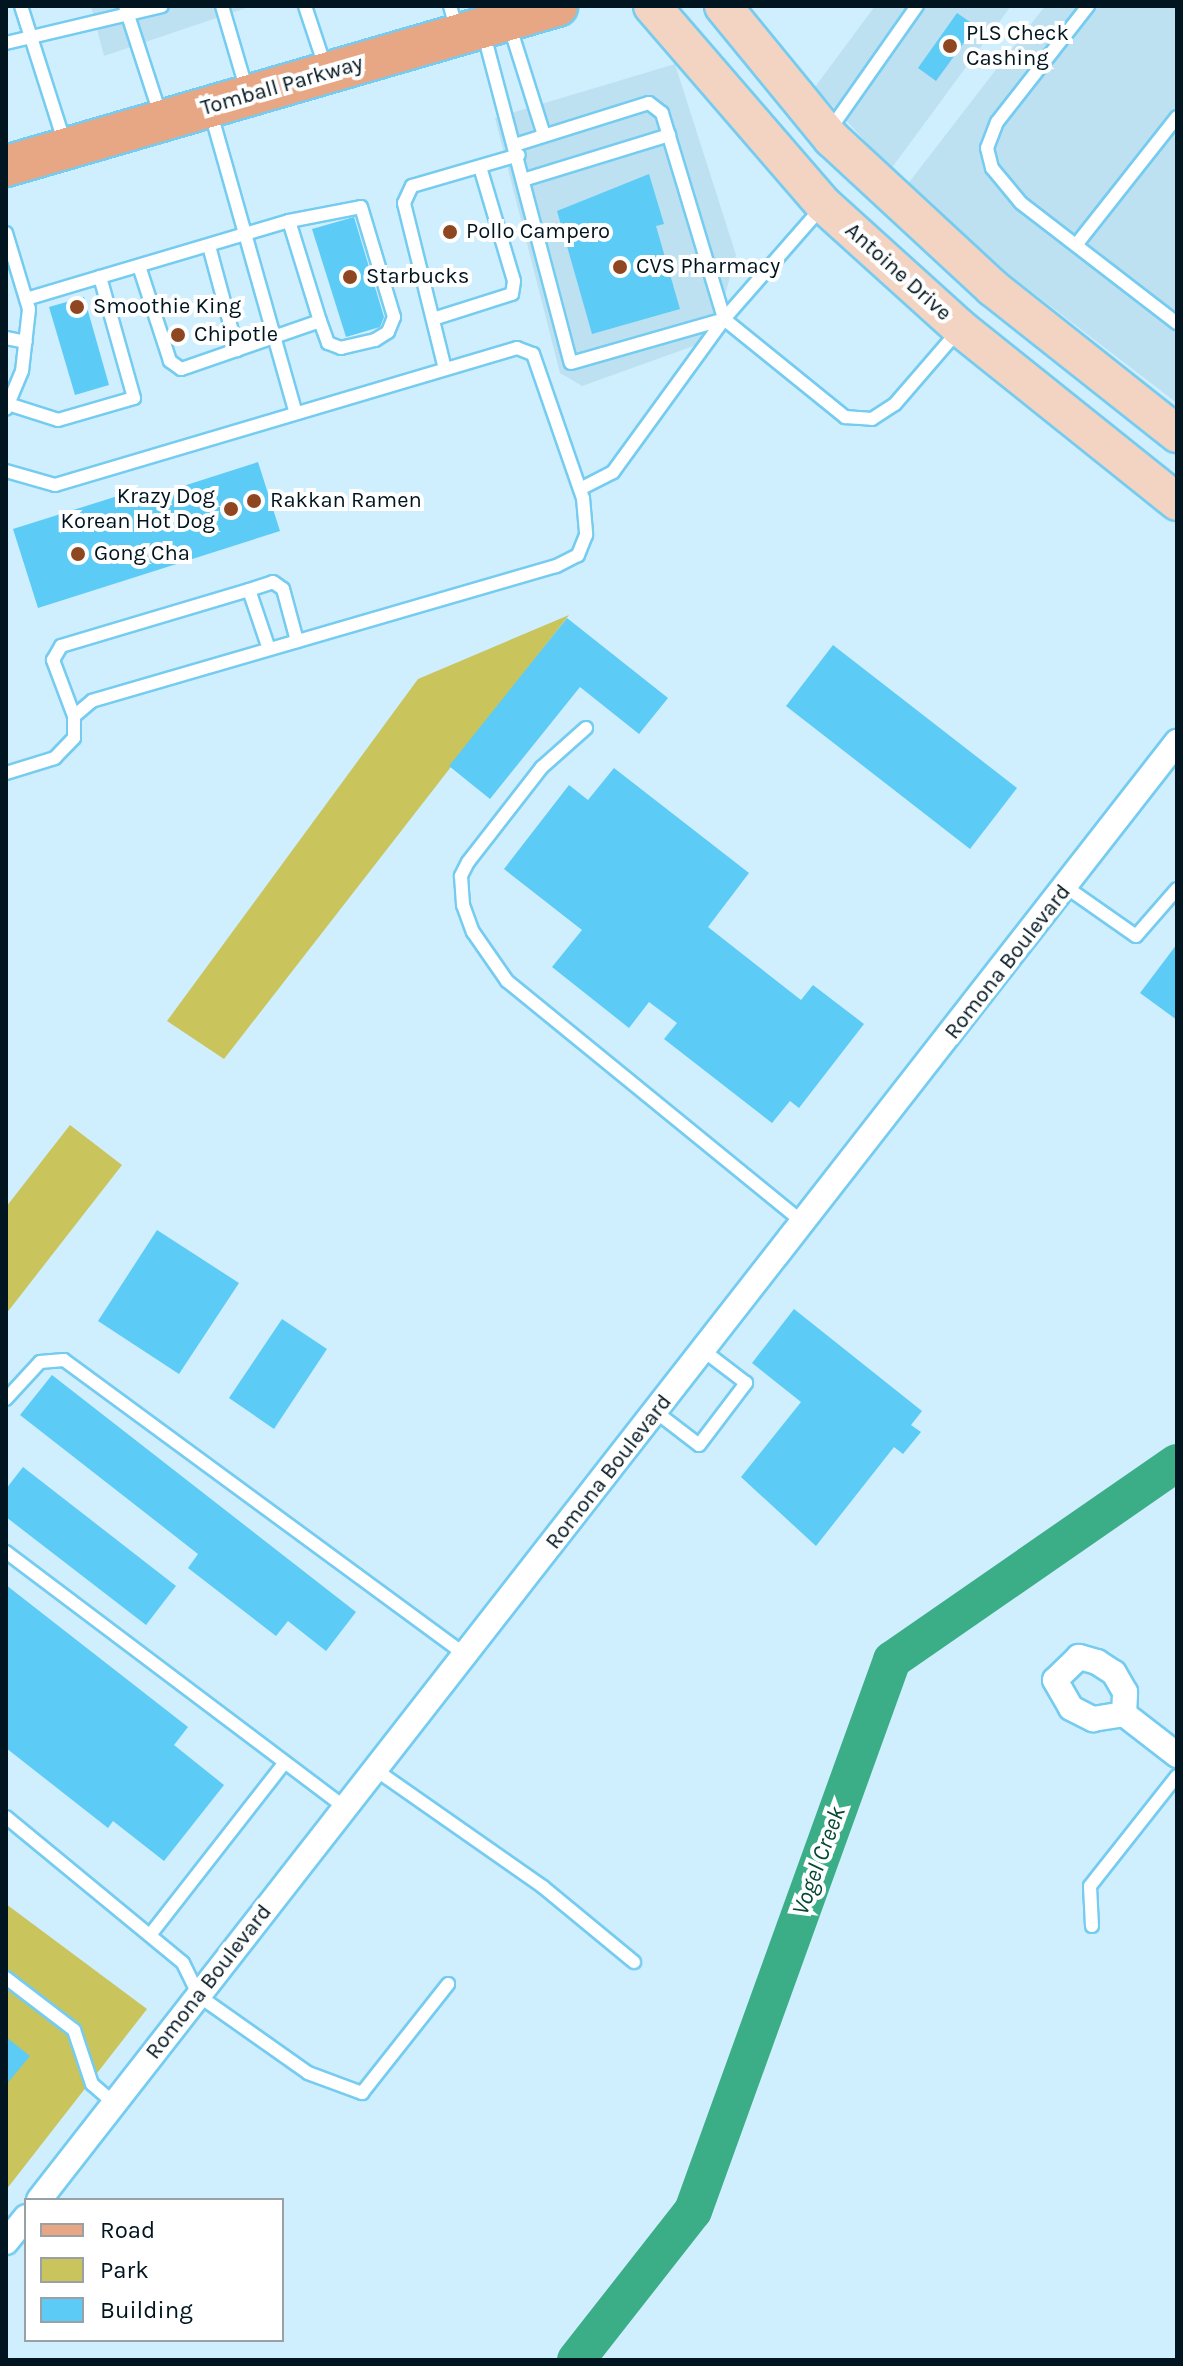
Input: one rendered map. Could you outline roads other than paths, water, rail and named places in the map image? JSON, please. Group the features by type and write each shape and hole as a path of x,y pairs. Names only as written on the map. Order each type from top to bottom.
{"main road":[{"name":"Tomball Parkway","path":"6,166 328,73 474,22 557,6"},
{"name":"Antoine Drive","path":"652,6 824,205 960,328 1177,502"},
{"path":"723,6 827,133 993,288 1177,434"},
{"path":"960,328 993,288"}],"street":[{"name":"Romona Boulevard","path":"41,2198 1177,742"},
{"path":"1124,1714 1177,1755"},
{"path":"6,2242 24,2220"}],"lane":[{"path":"21,6 66,149"},
{"path":"6,43 127,11 162,6"},
{"path":"222,6 249,96"},
{"path":"305,6 328,73"},
{"path":"827,133 917,6"},
{"path":"1088,6 997,122 987,148 992,168 1021,203 1177,323"},
{"path":"127,11 162,121"},
{"path":"474,22 544,135"},
{"path":"474,22 519,150 523,180 571,363 724,319"},
{"path":"445,369 404,203 412,186 480,167 544,135 649,103 662,113 724,319 845,417 872,419 895,404 960,328"},
{"path":"209,107 296,413"},
{"path":"1076,245 1177,117"},
{"path":"523,180 669,135"},
{"path":"433,319 512,294 514,281 480,167"},
{"path":"580,489 613,472 724,319 824,205"},
{"path":"26,299 289,221 361,207 394,317 388,332 375,340 341,348 328,343 289,221"},
{"path":"6,233 26,299 26,342 7,407 58,420 134,398 100,277"},
{"path":"209,246 237,350"},
{"path":"139,266 170,361 181,369 320,321"},
{"path":"6,338 26,342"},
{"path":"6,471 55,485 517,348 533,354 580,489 586,535 578,555 92,701 74,716"},
{"path":"6,773 55,758 74,738 74,716 53,660 61,646 273,582 283,589 297,641"},
{"path":"249,590 269,649"},
{"path":"586,728 542,767 468,862 461,876 463,905 473,932 507,981 804,1223"},
{"path":"1066,887 1136,936 1177,889"},
{"path":"656,1412 699,1445 746,1383 704,1351"},
{"path":"6,1399 40,1362 64,1360 466,1655"},
{"path":"6,1552 346,1808"},
{"path":"150,1935 285,1762"},
{"path":"376,1770 543,1887 634,1962"},
{"path":"1092,1926 1090,1886 1177,1776"},
{"path":"6,1817 183,1963 199,1996 308,2073 362,2093 448,1984"},
{"path":"6,1978 74,2030 92,2084 113,2102"}],"waterway":[{"name":"Vogel Creek","path":"576,2360 693,2211 892,1660 1177,1463"}],"place":[{"name":"PLS Check Cashing","path":"950,46"},
{"name":"Pollo Campero","path":"450,232"},
{"name":"CVS Pharmacy","path":"620,267"},
{"name":"Starbucks","path":"350,277"},
{"name":"Smoothie King","path":"77,307"},
{"name":"Chipotle","path":"178,335"},
{"name":"Rakkan Ramen","path":"254,501"},
{"name":"Krazy Dog Korean Hot Dog","path":"231,509"},
{"name":"Gong Cha","path":"78,554"}]}
